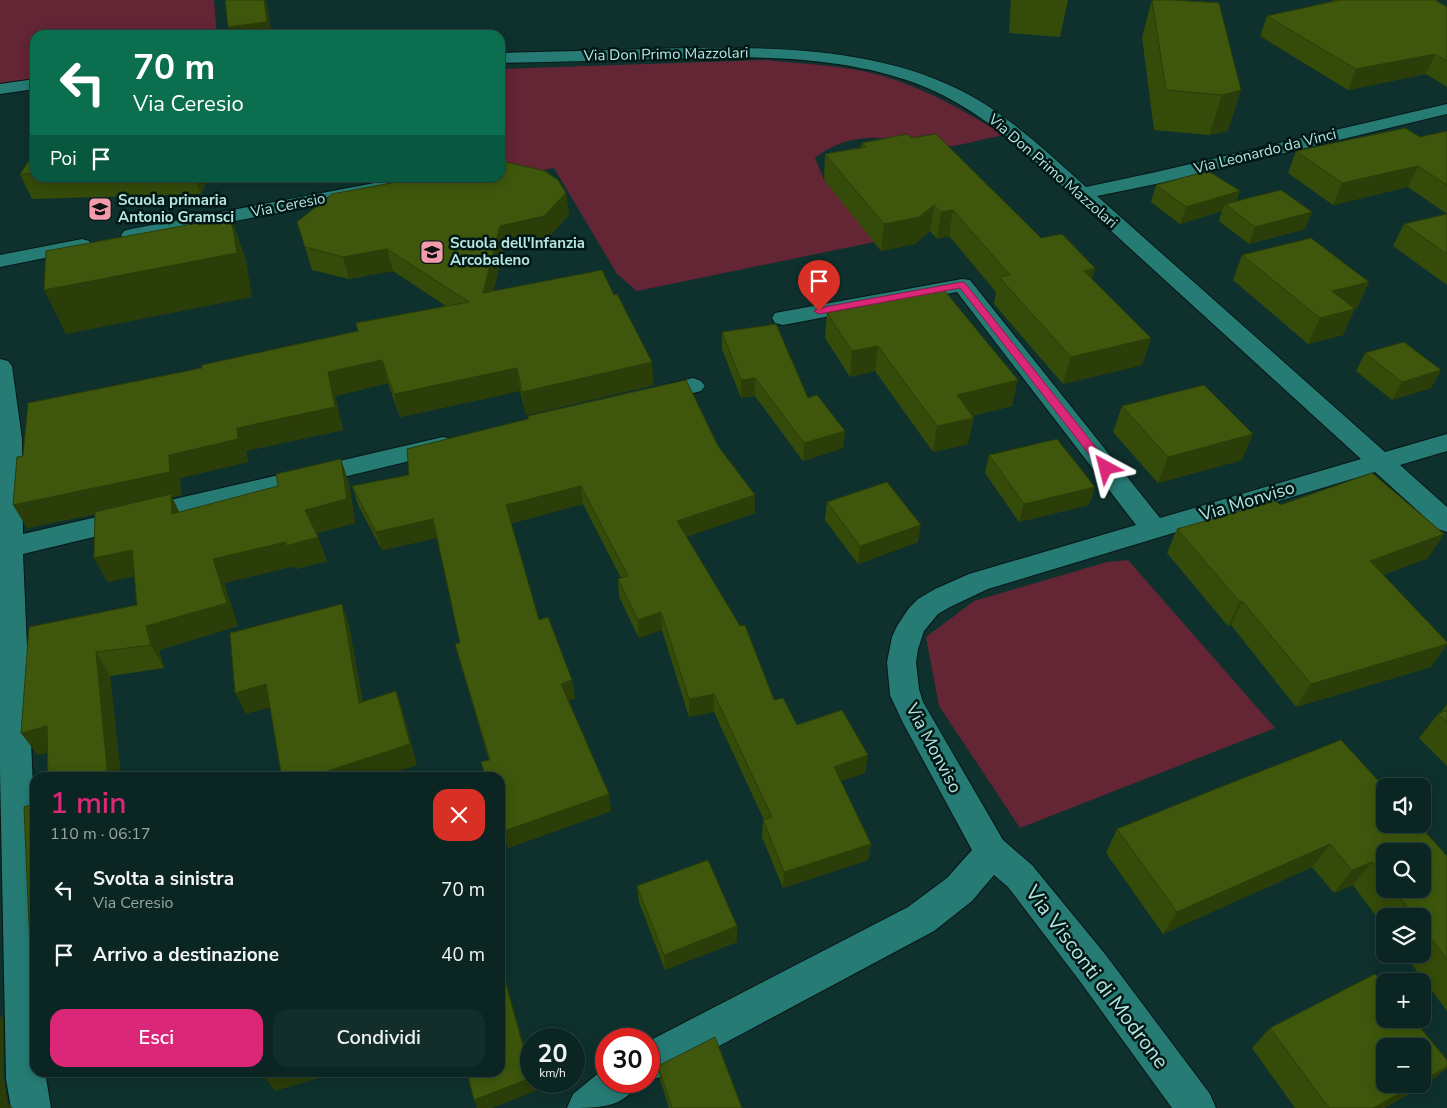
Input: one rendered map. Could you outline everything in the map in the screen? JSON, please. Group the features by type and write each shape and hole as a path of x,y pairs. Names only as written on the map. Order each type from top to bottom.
{"street":[{"name":"Via Don Primo Mazzolari","path":"505,58 727,51 782,53 853,62 917,78 956,95 989,114 1023,140 1378,462 1447,522"},
{"path":"0,89 30,85"},
{"name":"Via Leonardo da Vinci","path":"1083,193 1156,178 1447,109"},
{"name":"Via Ceresio","path":"0,261 408,182"},
{"path":"783,318 962,285 1154,529"},
{"path":"0,366 8,501 26,1070 30,1108"},
{"path":"635,400 693,386"},
{"path":"9,547 462,440"},
{"name":"Via Monviso","path":"991,852 914,714 904,690 900,659 906,634 918,615 939,599 979,581 1447,442"},
{"path":"660,1056 920,919 957,893 971,880 991,852"},
{"name":"Via Visconti di Modrone","path":"991,852 1020,876 1086,960 1196,1108"},
{"path":"587,1108 605,1093"}],"shaded area":[{"path":"0,0 214,0 217,30 30,30 30,80 0,83"},
{"path":"765,60 839,67 869,72 915,87 961,110 1004,135 961,145 936,148 879,138 856,139 834,146 815,158 824,180 879,241 637,291 617,274 554,168 505,178 505,69"},
{"path":"1128,560 1275,728 1020,828 939,706 926,637 974,601 1107,562"}],"building":[{"path":"225,0 264,0 267,22 228,27"},
{"path":"1152,0 1219,3 1241,90 1222,95 1166,90"},
{"path":"1340,0 1435,0 1447,7 1447,61 1435,54 1356,69 1267,16"},
{"path":"1405,128 1420,137 1447,131 1447,185 1418,166 1342,183 1296,151"},
{"path":"907,134 911,138 936,134 1041,238 1062,234 1095,268 1084,271 1151,338 1071,357 999,277 1010,275 953,210 941,212 934,205 919,217 884,224 825,154 866,147 862,143"},
{"path":"30,159 30,174 20,174"},
{"path":"505,162 545,171 558,180 566,193 544,216 500,226 483,293 602,270 614,295 617,294 652,362 522,392 517,368 394,394 382,360 328,372 335,407 237,428 238,439 169,455 170,472 13,505 17,457 23,456 28,403 202,368 202,365 358,331 356,323 469,302 387,249 343,257 305,247 297,222 332,194 396,182 505,182"},
{"path":"1208,171 1240,191 1186,207 1156,185"},
{"path":"1281,190 1312,212 1255,227 1225,204"},
{"path":"1447,214 1447,254 1404,224"},
{"path":"231,217 237,253 44,290 46,251"},
{"path":"1311,238 1369,282 1332,291 1355,309 1320,318 1242,255"},
{"path":"944,290 1018,380 957,395 974,418 937,426 878,346 852,351 827,313"},
{"path":"776,324 808,398 817,395 845,431 804,443 755,378 741,380 722,332"},
{"path":"1404,342 1441,370 1402,382 1365,353"},
{"path":"686,380 718,446 755,495 677,521 740,626 745,625 774,700 783,698 797,725 842,710 868,755 834,767 871,844 784,872 763,820 772,817 714,694 689,699 661,612 638,620 618,579 628,576 581,486 506,505 539,620 548,617 572,680 561,684 609,794 505,831 505,772 484,772 481,762 490,760 455,644 460,643 433,519 376,532 352,486 409,475 407,449 528,419 528,416"},
{"path":"1204,385 1253,434 1168,457 1122,406"},
{"path":"1057,439 1095,487 1024,504 989,455"},
{"path":"341,459 347,499 305,510 318,537 286,546 286,542 213,559 227,603 146,626 151,645 96,652 107,772 48,772 47,726 21,733 29,627 137,605 132,550 94,558 95,512 171,494 172,514 278,486 276,474"},
{"path":"1372,473 1444,534 1370,561 1447,644 1311,684 1242,601 1240,602 1177,529 1276,501 1280,505"},
{"path":"887,482 921,525 860,546 827,502"},
{"path":"342,604 359,703 396,691 410,744 324,772 281,772 266,684 235,693 230,633"},
{"path":"1447,710 1447,722 1438,714"},
{"path":"1341,740 1376,778 1376,833 1426,833 1447,856 1447,959 1431,939 1431,908 1408,908 1400,898 1431,898 1431,843 1376,843 1376,867 1372,862 1352,870 1330,844 1177,912 1117,829"},
{"path":"30,805 30,947 24,807"},
{"path":"708,860 737,926 664,955 637,886"},
{"path":"1375,974 1376,1028 1420,1028 1429,1038 1376,1038 1376,1093 1400,1093 1373,1108 1329,1108 1270,1028"},
{"path":"505,980 520,1035 520,1082 474,1100 468,1077 505,1077"},
{"path":"715,1037 742,1108 672,1108 660,1072 660,1065"},
{"path":"1431,1041 1447,1060 1447,1067 1431,1076"}],"place":[{"name":"Scuola primaria Antonio Gramsci","path":"100,209"},
{"name":"Scuola dell'Infanzia Arcobaleno","path":"432,252"}],"route":[{"path":"819,311 962,285 1106,468"}]}
